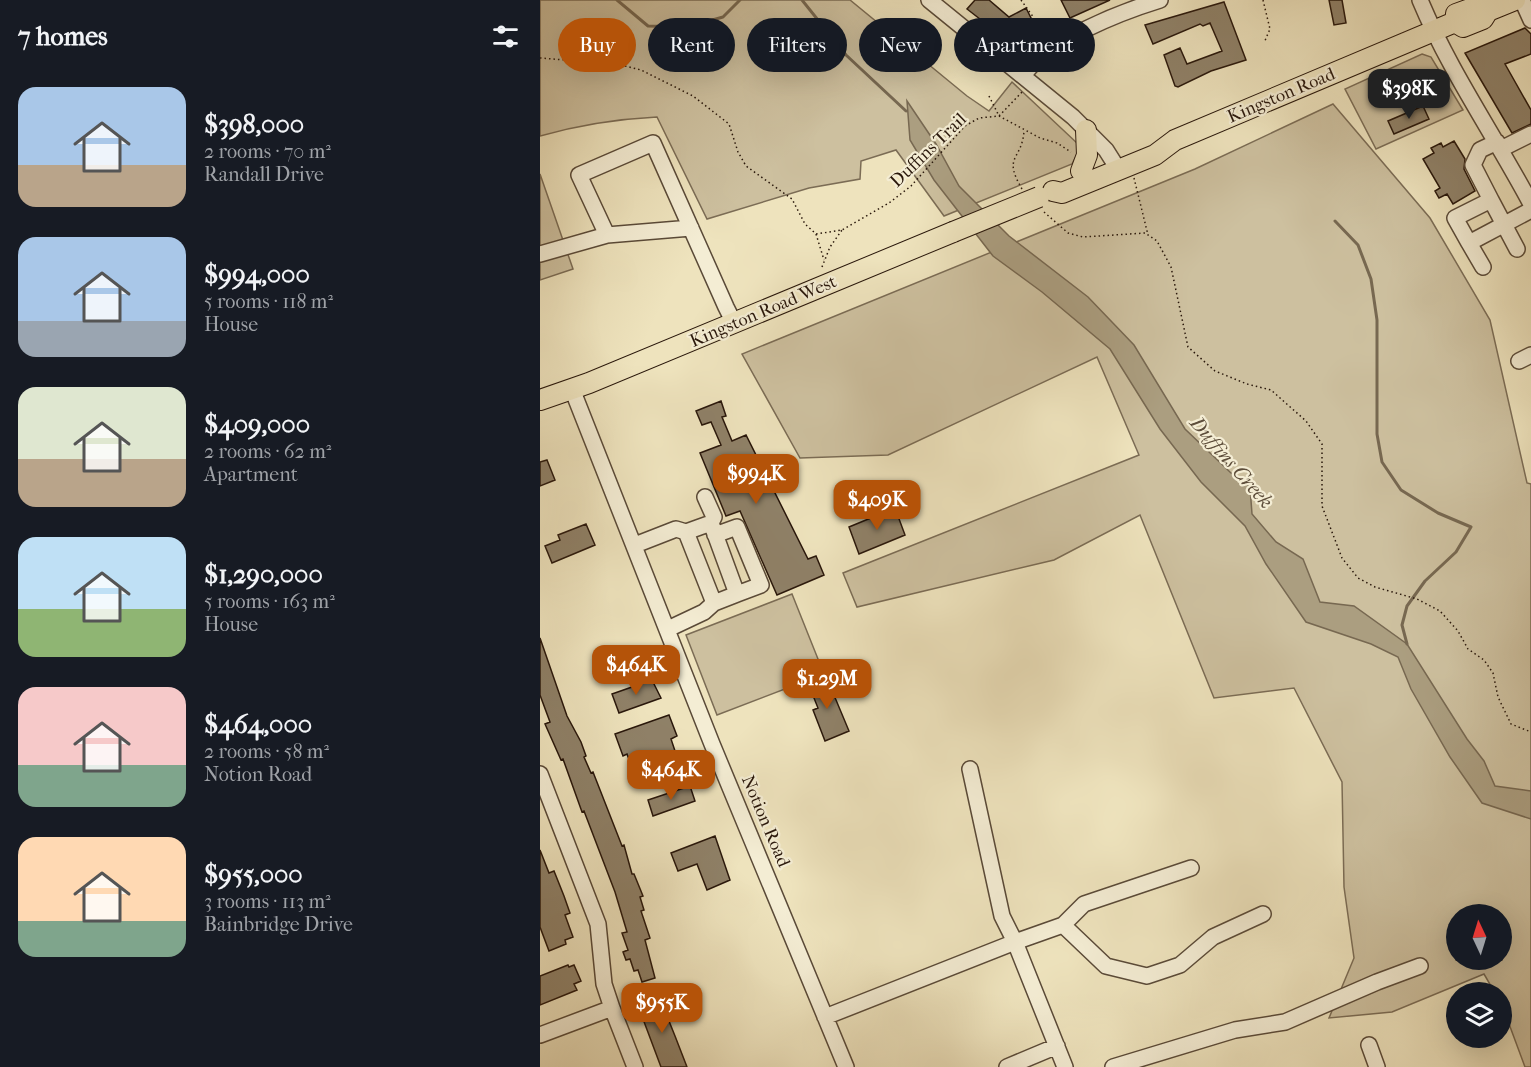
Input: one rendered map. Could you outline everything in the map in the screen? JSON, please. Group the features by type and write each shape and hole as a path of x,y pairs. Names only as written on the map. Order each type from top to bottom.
{"main road":[{"name":"Kingston Road","path":"1123,167 1155,155 1175,140 1455,22 1456,14 1478,6 1488,11 1515,0"},
{"path":"1081,171 1087,155 1086,130"},
{"path":"1123,167 1062,193 1053,191 1057,181 1081,171 1123,167"},
{"name":"Kingston Road West","path":"572,389 1053,191"},
{"path":"540,400 572,389"}],"street":[{"path":"929,0 1024,82 1086,130 1123,167"},
{"path":"1024,82 1032,62 1062,43 1125,11 1160,0"},
{"path":"1420,0 1462,86 1499,145 1531,204"},
{"path":"1522,0 1531,20"},
{"path":"1517,249 1473,165 1480,150 1531,134"},
{"path":"607,235 579,175 653,143 734,323"},
{"path":"1484,267 1455,218 1491,200"},
{"path":"1469,243 1531,210"},
{"path":"540,253 607,235 691,228"},
{"name":"Notion Road","path":"572,389 846,1067"},
{"path":"705,496 714,517 713,529 737,594"},
{"path":"635,545 676,529 686,532 737,527 761,585 714,603 704,612 668,629"},
{"path":"686,532 714,603"},
{"path":"970,769 1002,916 1015,942 1065,1067"},
{"path":"540,774 598,924 604,984 634,1067"},
{"path":"825,1017 1063,925 1084,904 1191,868"},
{"path":"1063,925 1106,966 1147,976 1180,964 1213,937 1263,914"},
{"path":"1113,1067 1235,1030 1285,1022 1420,966"},
{"path":"540,1035 612,1008"},
{"path":"1369,1045 1377,1067"},
{"path":"1007,1067 1057,1046"}],"path":[{"path":"1021,0 1034,18"},
{"path":"1263,0 1270,29 1264,43"},
{"path":"540,58 625,66 641,70 693,96 729,124 738,152 746,166 792,199 805,224 816,234 824,261"},
{"path":"999,116 1024,82"},
{"path":"989,96 999,116 1024,130 1057,142 1072,153"},
{"name":"Duffins Trail","path":"816,234 842,230 889,203 911,186 965,126 979,118 999,116"},
{"path":"1022,190 1013,174 1012,162 1023,140 1024,130"},
{"path":"1123,167 1134,178 1148,235"},
{"path":"1040,208 1068,233 1083,237 1145,233 1157,241 1171,267 1188,346 1215,371 1247,384 1271,390 1306,421 1322,444 1322,506 1342,558 1358,578 1375,587 1417,599 1440,611 1458,631 1468,649 1484,660 1493,673 1498,697 1511,724 1531,732"},
{"path":"822,267 842,230"}],"shaded area":[{"path":"540,0 850,0 872,18 859,18 859,72 938,72 989,111 1012,82 1078,144 1078,152 1072,164 944,216 896,150 861,161 860,179 809,188 707,219 657,117 598,123 540,136"},
{"path":"1422,54 1431,57 1463,110 1376,149 1345,89"},
{"name":"Duffins Creek","path":"907,101 936,144 959,186 1009,236 1088,297 1134,345 1185,429 1231,473 1250,487 1252,514 1276,542 1303,559 1320,602 1354,606 1407,644 1467,739 1484,761 1495,786 1531,791 1531,819 1482,803 1450,757 1411,689 1398,657 1371,644 1306,622 1266,564 1245,526 1201,482 1160,429 1110,349 1042,292 993,256 934,180 910,140"},
{"path":"1333,104 1430,218 1490,320 1527,483 1531,484 1531,1067 1525,1067 1512,1032 1512,982 1489,982 1484,974 1465,982 1446,982 1446,990 1392,1012 1329,1018 1354,958 1344,887 1342,782 1294,688 1214,698 1140,515 1054,560 857,607 843,573 1139,455 1097,357 888,455 800,458 742,354 1195,169"},
{"path":"540,174 573,269 540,280"},
{"path":"792,594 824,674 717,715 686,635"}],"building":[{"path":"975,0 989,0 1009,17 1026,8 1031,18 979,18 967,9"},
{"path":"1061,0 1110,0 1070,18"},
{"path":"1329,0 1342,0 1346,23 1334,25"},
{"path":"1224,2 1246,60 1211,71 1178,87 1175,86 1164,55 1180,48 1187,64 1222,51 1210,23 1203,26 1200,24 1153,44 1145,25"},
{"path":"1525,28 1531,34 1531,54 1505,64 1531,110 1531,124 1512,133 1465,53"},
{"path":"1423,106 1429,119 1394,134 1388,121"},
{"path":"1454,141 1465,159 1464,169 1475,191 1453,204 1447,194 1439,198 1435,191 1440,188 1423,159 1434,153 1431,148 1441,143 1443,147"},
{"path":"721,401 726,416 722,417 732,441 746,435 808,559 816,556 824,575 777,595 740,511 726,516 700,453 721,445 711,422 702,425 696,411"},
{"path":"547,460 555,480 540,486 540,462"},
{"path":"895,508 905,535 859,554 849,527"},
{"path":"586,524 595,545 552,563 545,546 560,540 558,535"},
{"path":"540,638 567,716 581,742 586,756 584,757 591,773 593,772 622,846 624,845 632,874 643,896 640,897 644,910 641,911 650,938 645,940 655,978 642,982 638,970 634,971 630,959 626,960 623,952 628,950 622,933 627,932 615,892 563,759 561,760 545,724 550,722 540,695"},
{"path":"826,676 849,731 825,741 813,710 818,708 808,683"},
{"path":"652,680 661,698 619,713 612,694"},
{"path":"669,715 677,736 671,739 679,763 657,771 660,777 638,785 627,754 623,756 615,734"},
{"path":"690,786 695,801 653,816 648,800"},
{"path":"715,836 730,880 707,890 697,864 678,871 671,853"},
{"path":"540,850 549,873 554,871 564,896 570,913 565,915 573,937 565,940 566,944 549,951 540,927"},
{"path":"568,965 569,967 574,965 581,981 574,984 577,990 540,1005 540,976"},
{"path":"660,998 671,1020 669,1021 687,1067 661,1067 637,1003 645,1000 646,1004"}],"waterway":[{"name":"Duffins Creek","path":"617,0 648,26 687,27 723,17 740,0"},
{"name":"Duffins Creek","path":"802,0 846,55 906,111"},
{"path":"1335,221 1358,245 1371,279 1377,320 1377,434 1382,462 1401,490 1438,513 1471,527 1456,552 1425,581 1407,606 1402,625 1407,644"}]}
